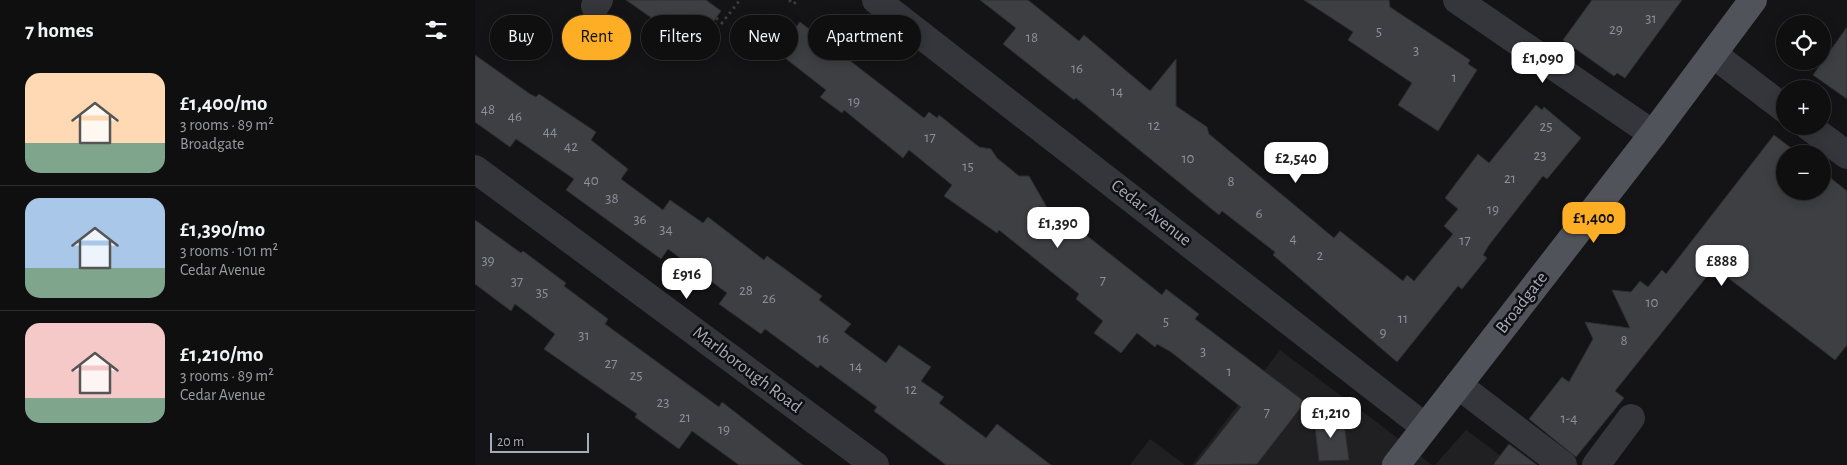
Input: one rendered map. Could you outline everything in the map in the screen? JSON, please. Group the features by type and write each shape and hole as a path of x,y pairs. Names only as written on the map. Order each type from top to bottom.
{"main road":[{"name":"Broadgate","path":"1397,464 1653,134 1753,0"}],"street":[{"name":"Cedar Avenue","path":"876,0 1425,427"},
{"path":"1457,0 1653,134"},
{"path":"1713,54 1776,102"},
{"path":"1820,135 1847,155"},
{"name":"Marlborough Road","path":"475,169 875,465"},
{"path":"1458,385 1563,465"},
{"path":"1596,465 1631,418"}],"path":[{"path":"720,21 722,23 740,0"},
{"path":"789,0 794,4 797,0"}],"shaded area":[{"path":"1280,350 1387,430 1432,465 1192,465"},
{"path":"1466,430 1513,465 1435,465"},
{"path":"1150,439 1185,465 1130,465"}],"building":[{"path":"626,0 706,0 721,11 718,15 647,15"},
{"path":"980,0 1028,0 1079,41 1084,35 1150,91 1176,59 1176,106 1207,127 1209,134 1334,238 1340,231 1403,281 1407,275 1414,281 1453,234 1444,226 1458,209 1445,198 1478,154 1489,163 1536,105 1542,110 1544,107 1581,138 1547,179 1543,176 1489,245 1483,255 1487,258 1462,289 1458,286 1397,362 1273,255 1275,252 1222,211 1219,215 1076,98 1074,100 1003,44 1016,28"},
{"path":"1304,0 1389,0 1390,7 1470,60 1468,64 1477,70 1438,131 1398,105 1412,83 1348,40 1353,32"},
{"path":"1592,0 1682,0 1625,78 1617,73 1614,76 1563,40"},
{"path":"800,22 808,28 808,60 849,60 924,118 929,112 937,118 939,115 979,147 991,149 997,158 1019,176 1029,176 1053,218 1057,212 1162,295 1166,289 1199,314 1195,319 1305,402 1257,464 1195,465 1241,407 1171,352 1157,344 1155,347 1137,333 1121,353 1094,333 1103,321 1076,299 1079,294 999,230 997,233 944,196 952,185 909,150 903,158 844,110 842,113 820,97 826,90 788,60 798,60 798,24"},
{"path":"1847,27 1847,99 1831,88 1831,80 1820,80 1813,75 1817,70 1831,70 1831,50"},
{"path":"475,55 530,94 536,97 539,94 596,132 591,140 628,169 621,179 663,210 670,200 703,223 708,217 764,260 767,256 822,296 819,300 851,324 844,332 886,363 899,345 931,367 921,381 944,397 939,403 986,438 997,424 1051,465 946,465 874,411 877,407 820,365 818,368 765,329 761,334 719,304 727,293 668,249 661,259 566,190 574,179 516,139 510,147 475,122"},
{"path":"1774,135 1787,145 1776,145 1776,200 1831,200 1831,178 1847,191 1847,345 1835,360 1718,270 1712,278 1708,275 1615,391 1624,398 1576,457 1529,419 1562,377 1569,382 1593,339 1585,322 1630,328 1612,290 1631,292 1640,281 1648,287 1662,270 1666,274"},
{"path":"475,220 521,253 523,251 566,283 564,286 608,319 605,324 719,407 722,402 803,465 739,465 692,431 679,449 635,417 637,414 544,349 555,334 515,304 511,311 475,284"},
{"path":"1343,416 1349,460 1319,461 1314,419"},
{"path":"1509,444 1537,465 1493,465"}]}
